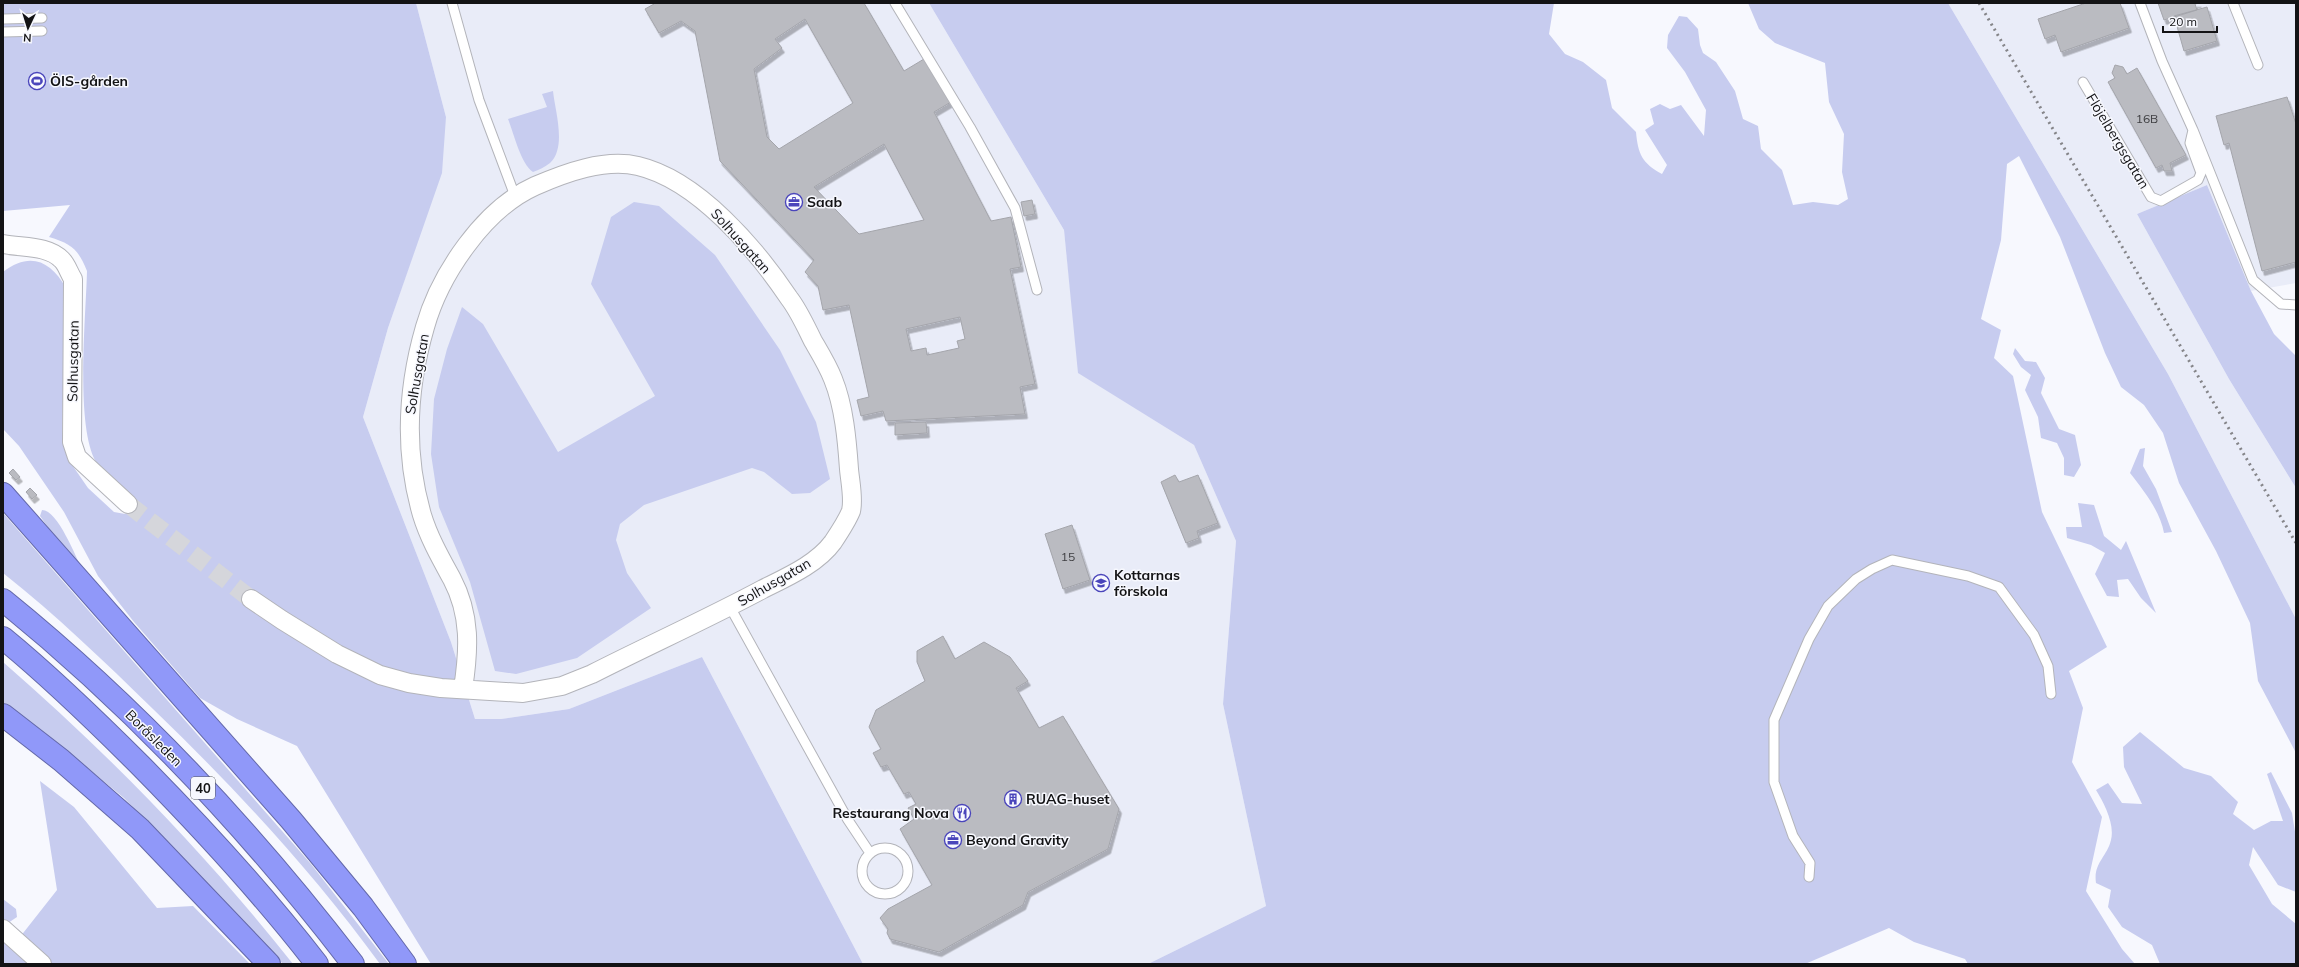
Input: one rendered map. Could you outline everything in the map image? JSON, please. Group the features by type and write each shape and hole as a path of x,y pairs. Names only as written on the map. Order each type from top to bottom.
{"highway":[{"path":"3,494 291,820 363,907 405,964"},
{"name":"Boråsleden","path":"3,600 106,690 183,768 249,838 353,964"},
{"name":"Boråsleden","path":"3,638 94,718 162,787 226,856 317,964"},
{"path":"3,715 61,760 140,829 269,964"}],"street":[{"name":"Solhusgatan","path":"251,599 312,638 380,675 409,683 463,689 523,693 562,686 592,674 730,607 792,574 812,561 830,545 852,509 848,451 841,408 833,378 791,300 758,257 722,216 663,175 637,165 615,164 569,173 515,196 486,223 446,276 426,323 415,369 408,422 412,466 422,516 442,563 453,581 464,612 469,641 463,689"},
{"name":"Solhusgatan","path":"3,244 32,248 55,254 63,261 72,279 72,442 77,457 128,504"},
{"path":"3,929 42,964"}],"lane":[{"path":"452,3 479,100 515,196"},
{"path":"895,3 970,127 1016,208 1037,290"},
{"name":"Flöjelbergsgatan","path":"2082,82 2154,200 2160,201 2198,180 2201,173 2190,143 2193,130 2162,61 2140,3"},
{"path":"2233,3 2258,64"},
{"path":"3,19 42,18"},
{"path":"3,32 42,31"},
{"path":"2193,130 2253,280 2281,304 2296,305"},
{"path":"1809,877 1810,863 1793,836 1774,782 1774,720 1809,639 1828,606 1856,579 1872,568 1892,560 1968,576 1999,587 2034,635 2048,666 2051,694"},
{"name":"Solhusgatan","path":"730,607 848,820 870,853"},
{"path":"887,847 896,850 903,856 907,864 908,872 906,881 900,888 892,893 883,894 874,891 867,885 863,878 862,868 864,860 870,853 878,848 887,847"}],"shaded area":[{"path":"3,3 416,3 446,117 442,173 388,328 363,417 451,642 475,719 501,719 569,709 702,657 863,964 431,964 297,746 237,719 200,698 134,622 98,576 64,512 19,446 3,429 3,272 22,262 39,262 54,271 66,288 62,432 68,459 88,488 114,512 125,514 135,505 100,468 96,462 90,445 86,423 83,370 87,271 77,252 73,248 63,242 49,237 70,205 3,211"},
{"path":"416,3 929,3 1064,230 1079,373 1194,445 1236,541 1223,704 1266,906 1148,964 863,964 702,657 569,709 501,719 475,719 451,642 363,417 388,328 414,252 446,117"},
{"path":"929,3 1554,3 1549,34 1565,54 1583,62 1606,80 1612,108 1636,132 1638,146 1642,157 1650,166 1662,174 1667,165 1645,130 1654,124 1650,109 1660,104 1670,109 1681,105 1704,136 1706,110 1685,72 1667,48 1668,35 1679,16 1687,17 1698,29 1700,45 1703,53 1716,62 1735,91 1743,119 1758,126 1761,149 1782,170 1793,205 1813,202 1838,205 1848,199 1842,172 1844,134 1829,102 1825,63 1775,43 1759,29 1748,3 1948,3 2168,374 2296,619 2296,753 2258,681 2250,623 2216,551 2179,483 2163,433 2144,405 2121,387 2105,353 2060,237 2019,156 2007,164 2001,240 1981,319 2001,330 1994,358 2013,376 2042,512 2107,647 2069,671 2083,708 2072,762 2102,817 2086,891 2122,949 2135,964 1968,964 1965,959 1914,942 1889,928 1805,964 1148,964 1266,906 1223,704 1236,541 1194,445 1078,373 1064,230"},
{"path":"1948,3 2296,3 2296,283 2251,291 2207,185 2137,214 2229,379 2296,488 2296,619 2168,374"},
{"path":"553,91 559,128 558,148 550,163 533,172 521,156 508,119 547,107 542,94"},
{"path":"2207,185 2251,291 2274,334 2296,356 2296,488 2229,379 2137,214"},
{"path":"634,202 659,206 715,255 780,350 816,422 830,479 810,493 792,494 764,472 752,468 644,505 620,524 616,540 627,573 651,608 577,658 516,674 495,671 470,582 439,507 431,454 434,399 447,349 462,307 483,324 558,452 655,396 591,284 611,217"},
{"path":"2015,348 2025,361 2036,362 2045,378 2041,393 2059,429 2075,435 2081,465 2074,477 2064,475 2064,458 2057,443 2041,438 2038,417 2025,390 2031,375 2021,367 2013,354"},
{"path":"2145,448 2143,466 2156,489 2172,532 2164,533 2155,509 2130,473 2140,449"},
{"path":"2078,503 2094,505 2104,536 2121,550 2126,541 2156,613 2141,598 2128,579 2117,580 2119,597 2107,596 2095,574 2105,553 2091,545 2067,538 2066,527 2082,527"},
{"path":"42,510 48,512 60,526 83,571 61,546 40,516"},
{"path":"3,513 311,864 389,964 380,964 328,896 214,769 98,656 42,605 3,573"},
{"path":"3,662 81,733 155,806 226,883 293,964 283,964 124,798 41,730 3,704"},
{"path":"2140,732 2184,768 2211,776 2238,802 2233,814 2254,830 2271,821 2283,821 2267,774 2271,772 2292,813 2296,838 2296,892 2278,885 2253,847 2249,865 2272,904 2296,924 2296,964 2160,964 2152,945 2122,927 2108,907 2111,890 2096,883 2096,876 2098,865 2107,851 2112,834 2110,821 2105,807 2096,790 2108,783 2122,803 2142,804 2124,767 2123,747"},
{"path":"40,781 74,807 157,908 193,906 250,964 3,964 3,939 20,937 57,890"},
{"path":"3,899 16,909 17,917 8,923 3,919"}],"building":[{"name":"Saab","path":"652,3 864,3 904,71 924,59 951,102 934,112 991,221 1011,217 1021,267 1010,269 1035,384 1020,387 1025,414 886,421 883,411 861,416 857,400 869,397 849,305 823,310 818,286 805,272 814,260 720,161 695,31 681,21 659,33 645,9 654,4","holes":["805,19 853,103 779,149 767,137 754,69 782,48 775,39","884,144 924,220 859,234 814,187","960,317 965,339 957,341 959,348 927,355 926,348 911,351 906,329"]},
{"path":"2086,3 2120,3 2129,28 2061,52 2055,35 2045,39 2038,19"},
{"path":"2158,3 2199,3 2195,4 2197,10 2164,20"},
{"path":"2207,7 2217,41 2184,51 2174,16"},
{"path":"2115,65 2123,67 2127,74 2137,68 2186,155 2170,163 2172,171 2164,171 2162,165 2156,168 2108,82 2115,78 2112,73"},
{"path":"2287,97 2296,124 2296,262 2262,271 2229,143 2224,145 2216,116"},
{"path":"1032,200 1035,214 1024,216 1021,202"},
{"path":"926,422 927,433 895,435 895,423"},
{"path":"13,469 20,477 16,480 9,473"},
{"path":"1175,475 1179,482 1198,475 1218,523 1197,531 1199,538 1186,543 1161,482"},
{"path":"30,488 37,495 32,499 26,492"},
{"path":"1072,525 1090,580 1063,589 1045,534"},
{"name":"RUAG-huset","path":"943,636 955,659 984,642 1010,657 1028,681 1016,688 1039,728 1063,716 1119,809 1108,849 1028,892 1023,905 939,952 890,939 887,933 888,929 880,918 888,909 932,885 900,829 914,819 908,808 916,804 909,792 904,794 887,765 881,767 873,753 881,749 869,727 876,710 925,681 917,662 917,651"}],"tunnel":[{"path":"128,504 251,599"}],"railway":[{"path":"1979,3 2296,543"}],"place":[{"name":"ÖIS-gården","path":"37,81"},
{"name":"Saab","path":"794,202"},
{"name":"Kottarnas förskola","path":"1101,583"},
{"name":"RUAG-huset","path":"1013,799"},
{"name":"Restaurang Nova","path":"962,813"},
{"name":"Beyond Gravity","path":"953,840"}]}
